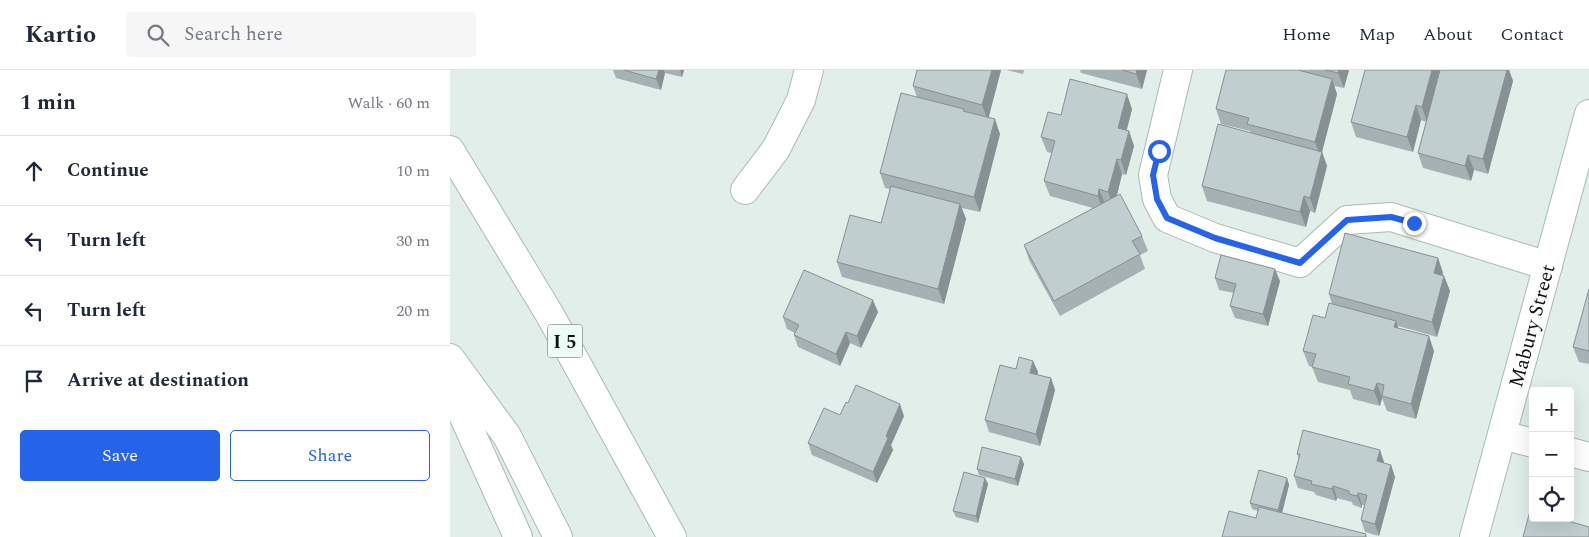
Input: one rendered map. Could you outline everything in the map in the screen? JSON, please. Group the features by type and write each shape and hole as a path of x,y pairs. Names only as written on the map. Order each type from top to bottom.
{"main road":[{"path":"745,190 776,148 801,100 808,70"},
{"path":"1178,70 1153,175 1157,199 1167,218 1215,238 1300,263 1347,220 1391,217 1548,266"},
{"name":"Mabury Street","path":"1474,537 1589,114"},
{"name":"I 5","path":"450,150 550,315 672,537"},
{"path":"450,358 507,436 558,537"},
{"path":"450,386 518,537"},
{"path":"1502,435 1529,442"},
{"path":"1574,453 1589,457"}],"building":[{"path":"624,70 659,70 656,79"},
{"path":"917,70 992,70 982,105 913,86"},
{"path":"1122,70 1137,70 1136,74"},
{"path":"1226,70 1298,70 1332,79 1315,142 1247,124 1249,118 1216,109"},
{"path":"1325,70 1339,70 1338,73"},
{"path":"1365,70 1432,70 1422,107 1416,105 1407,137 1351,122"},
{"path":"1440,70 1507,70 1483,159 1468,155 1465,166 1418,153"},
{"path":"1070,79 1127,94 1118,128 1129,131 1121,160 1117,159 1108,192 1099,189 1098,196 1044,181 1055,141 1041,137 1048,112 1061,115"},
{"path":"901,93 995,119 974,197 880,173"},
{"path":"1218,124 1322,152 1310,198 1304,196 1300,212 1202,186"},
{"path":"891,186 960,204 938,289 837,262 850,215 881,223"},
{"path":"1120,194 1142,236 1132,241 1140,254 1054,301 1024,245"},
{"path":"1345,233 1438,258 1434,273 1444,276 1432,322 1329,294"},
{"path":"1221,255 1275,269 1263,314 1230,306 1236,284 1215,278"},
{"path":"804,270 873,300 857,336 846,332 836,354 794,335 799,325 783,317"},
{"path":"1589,289 1589,351 1573,347"},
{"path":"1329,303 1396,321 1394,327 1429,336 1411,404 1382,396 1384,385 1377,383 1374,391 1348,384 1350,377 1312,367 1316,354 1303,351 1313,315 1325,318"},
{"path":"1019,357 1033,361 1030,373 1051,378 1036,434 985,420 1000,365 1016,369"},
{"path":"856,385 900,404 873,472 808,443 824,408 840,415"},
{"path":"1303,430 1380,450 1377,461 1391,465 1375,524 1361,520 1367,495 1358,493 1357,496 1349,494 1349,491 1333,486 1332,489 1311,484 1312,481 1294,476 1300,454 1297,454"},
{"path":"982,447 1021,457 1015,479 977,469"},
{"path":"1259,470 1287,478 1278,510 1250,503"},
{"path":"964,472 985,478 976,516 953,511"},
{"path":"1259,507 1366,534 1365,537 1222,537 1229,511 1256,518"},
{"path":"1529,515 1529,522 1572,522 1589,527 1589,537 1523,537"}],"route":[{"path":"1159,151 1153,175 1157,199 1167,218 1215,238 1300,263 1347,220 1391,217 1414,223"}]}
